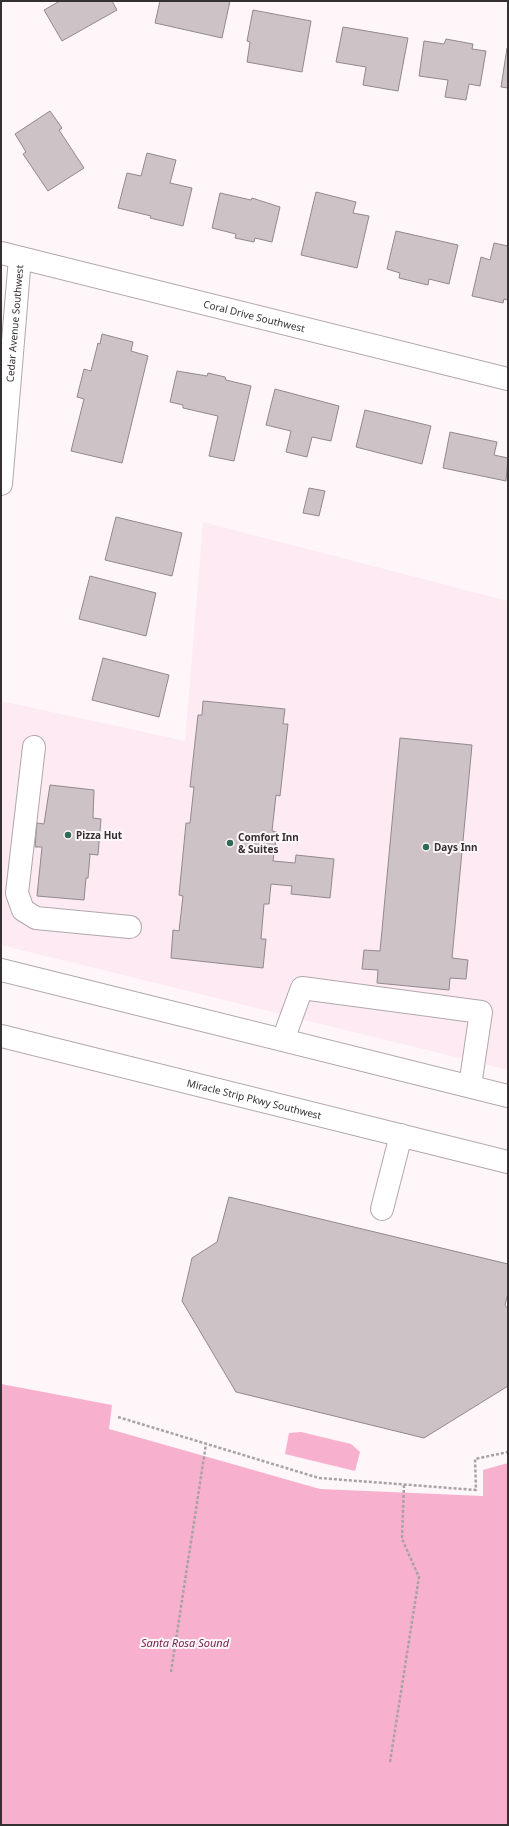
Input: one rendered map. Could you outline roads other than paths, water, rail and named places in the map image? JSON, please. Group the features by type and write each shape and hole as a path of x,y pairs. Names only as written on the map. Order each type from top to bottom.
{"main road":[{"name":"Coral Drive Southwest","path":"11,255 508,379"},
{"name":"Cedar Avenue Southwest","path":"1,484 11,255"},
{"path":"34,747 16,893 22,910 36,918 130,927"},
{"path":"1,970 508,1096"},
{"path":"283,1040 302,988 481,1012 470,1086"},
{"name":"Miracle Strip Pkwy Southwest","path":"1,1036 508,1162"},
{"path":"382,1209 401,1135"}],"water":[{"name":"Santa Rosa Sound","path":"1,1384 112,1405 109,1429 320,1489 483,1496 483,1470 508,1463 508,1825 1,1825"},
{"path":"301,1432 351,1444 360,1452 355,1471 285,1454 289,1433"}],"place":[{"name":"Pizza Hut","path":"68,835"},
{"name":"Comfort Inn & Suites","path":"230,843"},
{"name":"Days Inn","path":"426,847"}]}
